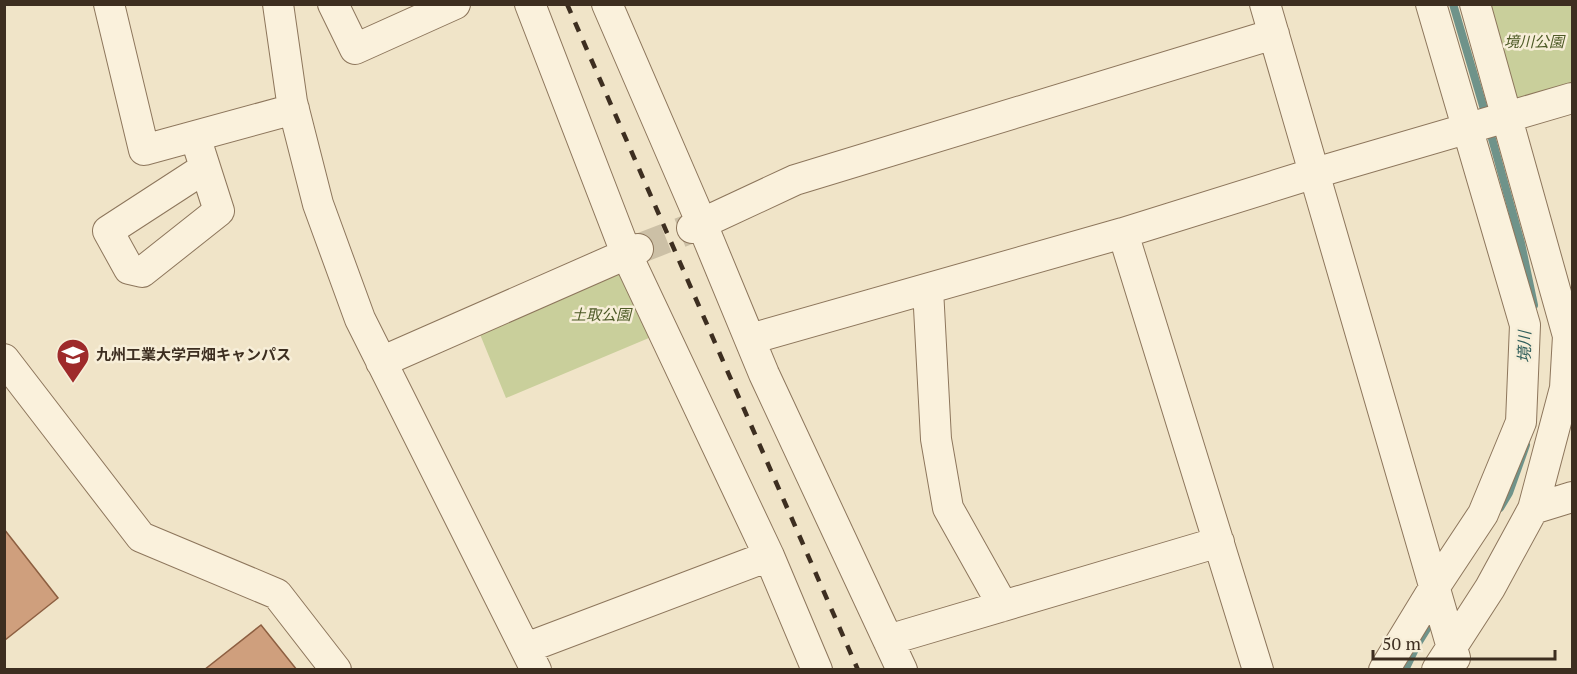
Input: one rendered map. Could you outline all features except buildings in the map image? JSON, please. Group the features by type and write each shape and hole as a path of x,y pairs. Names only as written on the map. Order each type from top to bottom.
{"street":[{"path":"109,4 144,150 294,109"},
{"path":"278,4 294,109 318,204 360,319 531,659 769,556"},
{"path":"333,4 356,48 455,4"},
{"path":"530,4 632,251 769,556 817,669"},
{"path":"607,4 697,226 902,669"},
{"path":"1265,4 1434,588 1449,654"},
{"path":"1384,669 1483,514 1521,422 1525,325 1431,4"},
{"path":"1449,654 1490,588 1533,509 1565,388 1568,336 1475,4"},
{"path":"697,226 795,180 1274,34"},
{"path":"750,339 1123,233 1315,173 1572,98"},
{"path":"195,136 205,168"},
{"path":"1123,233 1256,669"},
{"path":"381,362 632,251"},
{"path":"928,289 936,439 948,508 1003,606"},
{"path":"4,359 141,537 277,594 336,669"},
{"path":"1533,509 1572,497"},
{"path":"888,640 1219,542"}],"green space":[{"name":"境川公園","path":"1484,5 1572,5 1572,90 1512,107"},
{"name":"土取公園","path":"624,262 656,335 506,398 477,327"}],"waterway":[{"name":"境川","path":"1453,4 1486,116"},
{"name":"境川","path":"1489,128 1521,243 1534,305"},
{"name":"境川","path":"1500,508 1509,493 1526,445"},
{"name":"境川","path":"1405,670 1435,616"}],"tunnel":[{"path":"638,249 692,228"}],"railway":[{"path":"567,4 858,670"}],"place":[{"name":"九州工業大学戸畑キャンパス","path":"73,384"}]}
